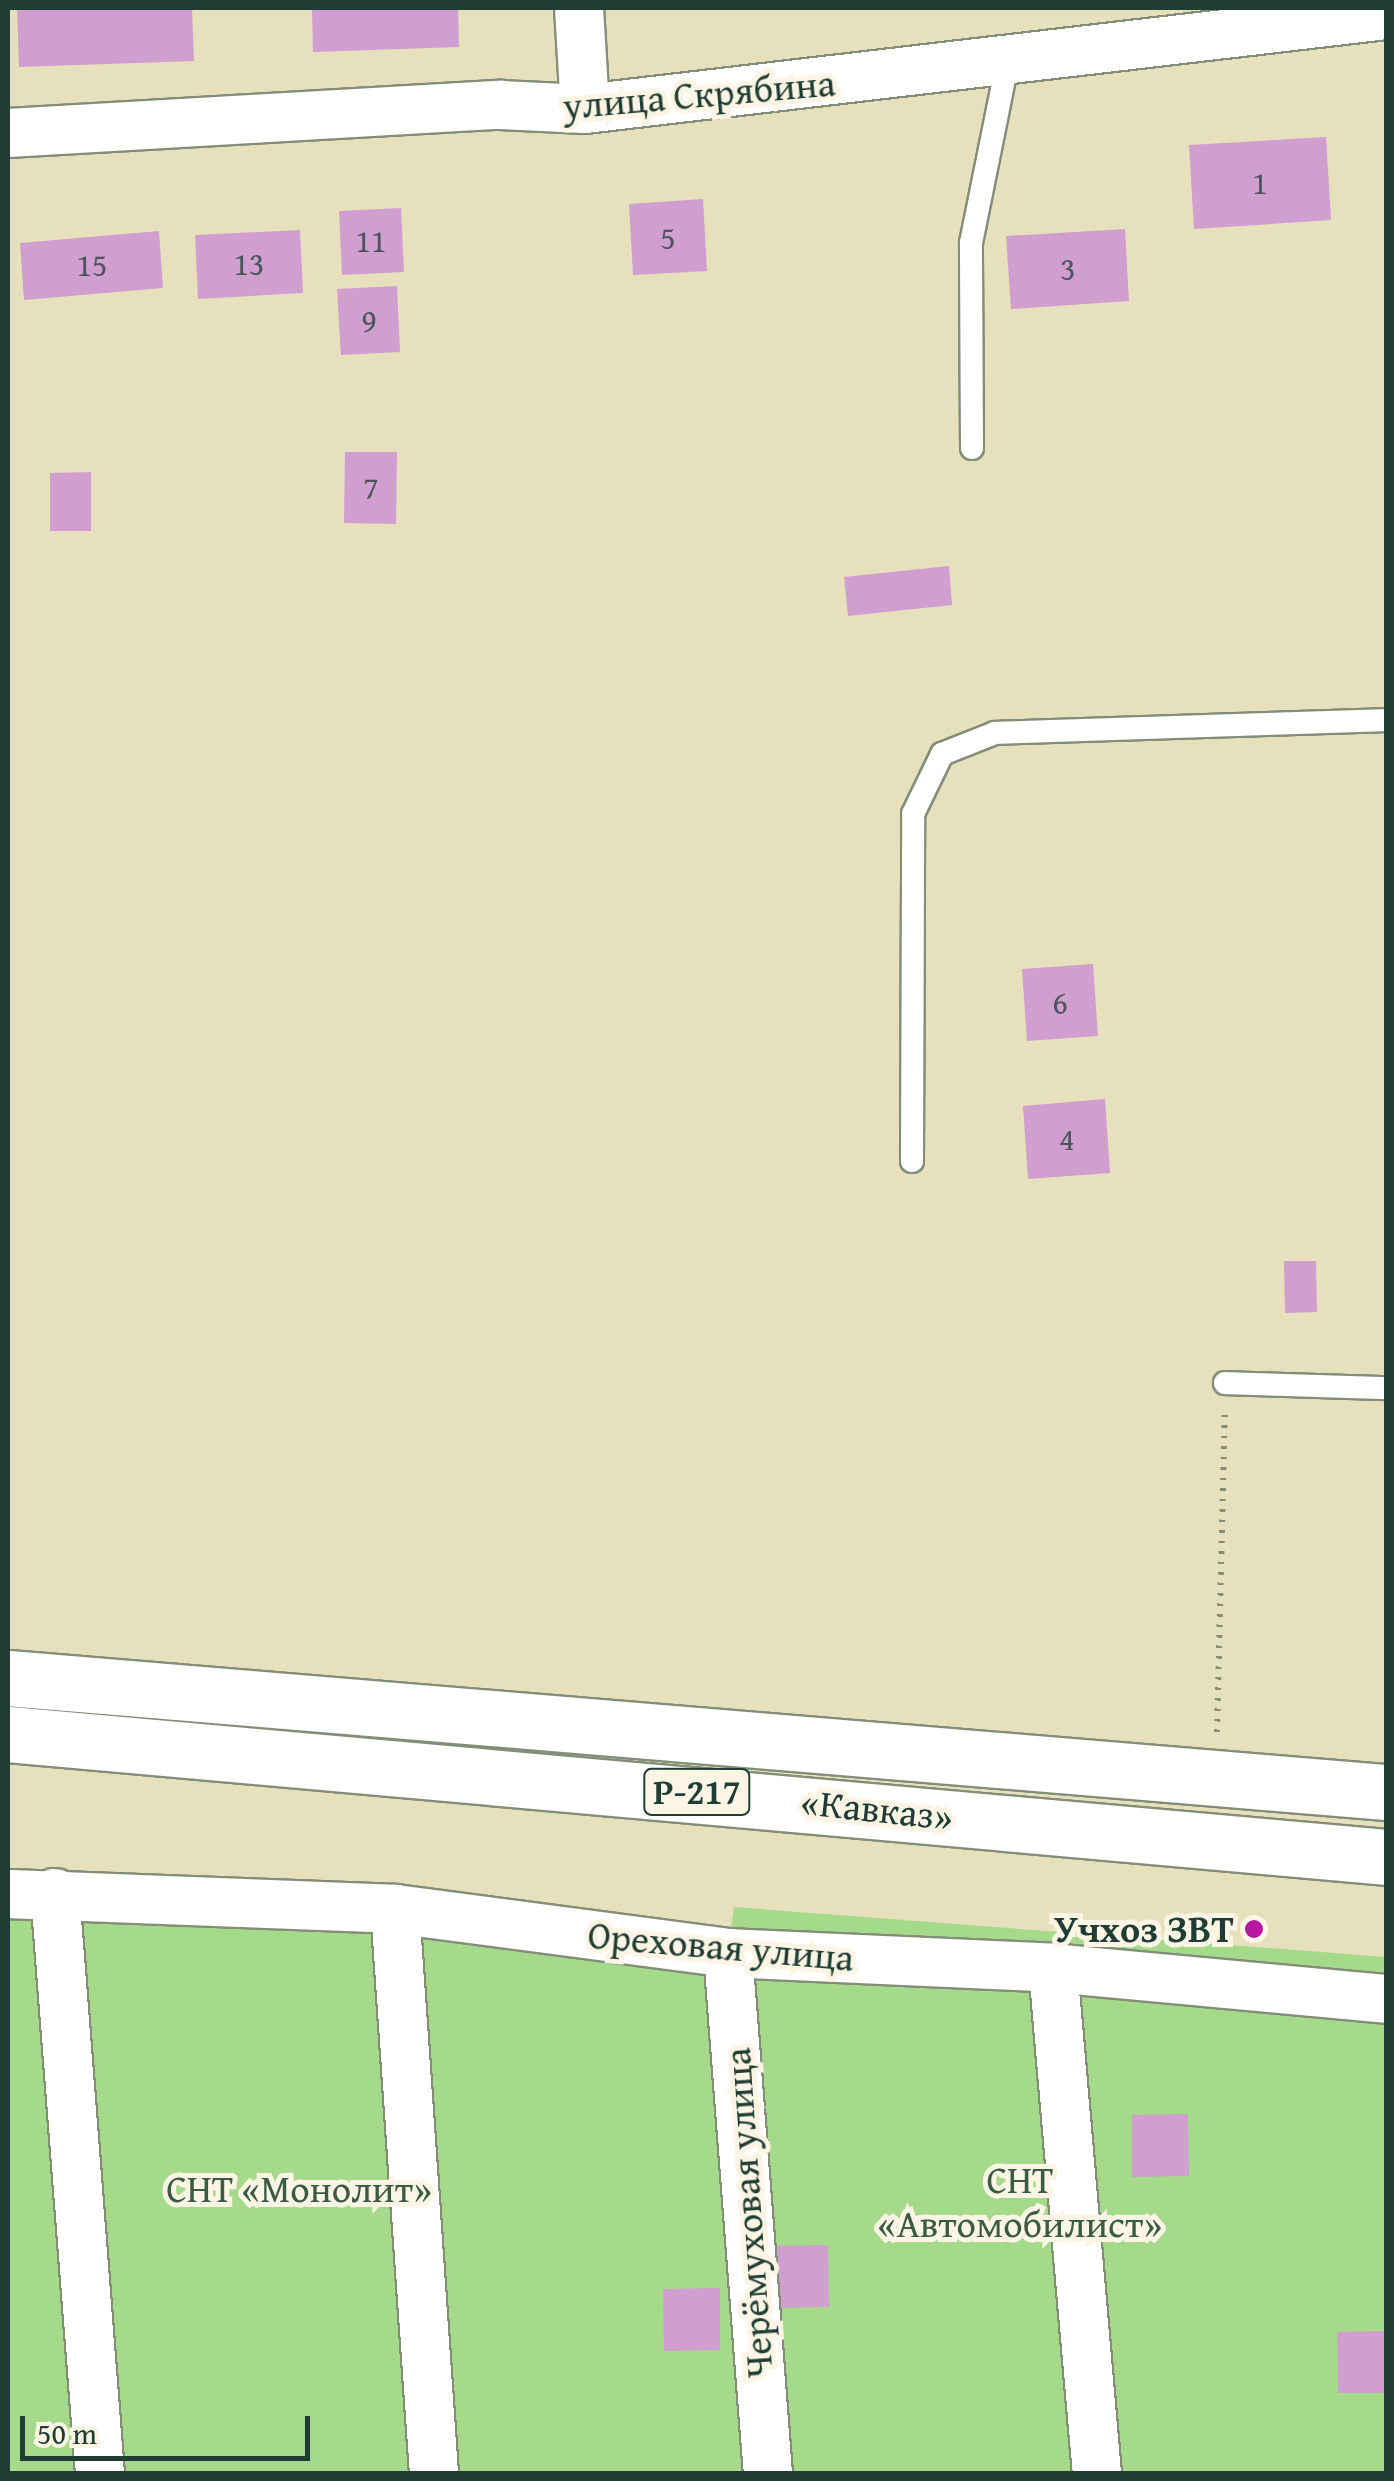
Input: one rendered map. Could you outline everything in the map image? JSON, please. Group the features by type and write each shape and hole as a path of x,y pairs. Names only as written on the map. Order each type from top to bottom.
{"highway":[{"name":"«Кавказ»","path":"8,1678 1386,1792"},
{"name":"«Кавказ»","path":"8,1734 1386,1857"}],"street":[{"path":"579,8 585,109"},
{"name":"улица Скрябина","path":"8,133 500,106 585,109 1008,64 1386,15"},
{"path":"55,1893 100,2474"},
{"name":"Ореховая улица","path":"8,1894 394,1910 728,1952 1053,1968 1386,1999"},
{"path":"394,1910 434,2474"},
{"name":"Черёмуховая улица","path":"728,1952 768,2474"},
{"path":"1053,1968 1096,2474"}],"lane":[{"path":"972,448 971,243 1008,64"},
{"path":"912,1161 913,814 942,754 995,733 1386,720"},
{"path":"1225,1384 1386,1388"}],"path":[{"path":"1216,1779 1225,1384"}],"green space":[{"path":"8,1894 728,1952 734,1907 1386,1957 1386,2473 8,2473"}],"building":[{"path":"17,8 192,8 194,61 19,67"},
{"path":"312,8 458,8 459,47 313,52"},
{"path":"1326,137 1331,220 1194,229 1189,145"},
{"path":"703,199 707,271 633,275 629,204"},
{"path":"401,208 404,272 342,275 339,211"},
{"path":"1125,229 1129,301 1011,309 1006,236"},
{"path":"300,230 303,293 198,299 195,235"},
{"path":"159,231 163,288 24,300 20,243"},
{"path":"397,286 400,352 341,355 337,289"},
{"path":"345,452 397,452 396,524 344,523"},
{"path":"91,472 91,531 50,531 50,473"},
{"path":"949,566 952,605 848,616 844,577"},
{"path":"1093,964 1098,1036 1027,1041 1022,969"},
{"path":"1105,1099 1110,1173 1028,1179 1023,1106"},
{"path":"1284,1261 1316,1261 1317,1312 1285,1313"},
{"path":"1188,2114 1189,2176 1132,2177 1132,2115"},
{"path":"828,2245 829,2307 772,2308 771,2246"},
{"path":"720,2288 720,2350 664,2351 663,2289"},
{"path":"1386,2331 1386,2393 1338,2393 1337,2332"}],"place":[{"name":"Учхоз ЗВТ","path":"1254,1929"}],"park label":[{"name":"СНТ «Монолит»","path":"299,2189"},
{"name":"СНТ «Автомобилист»","path":"1020,2202"}]}
